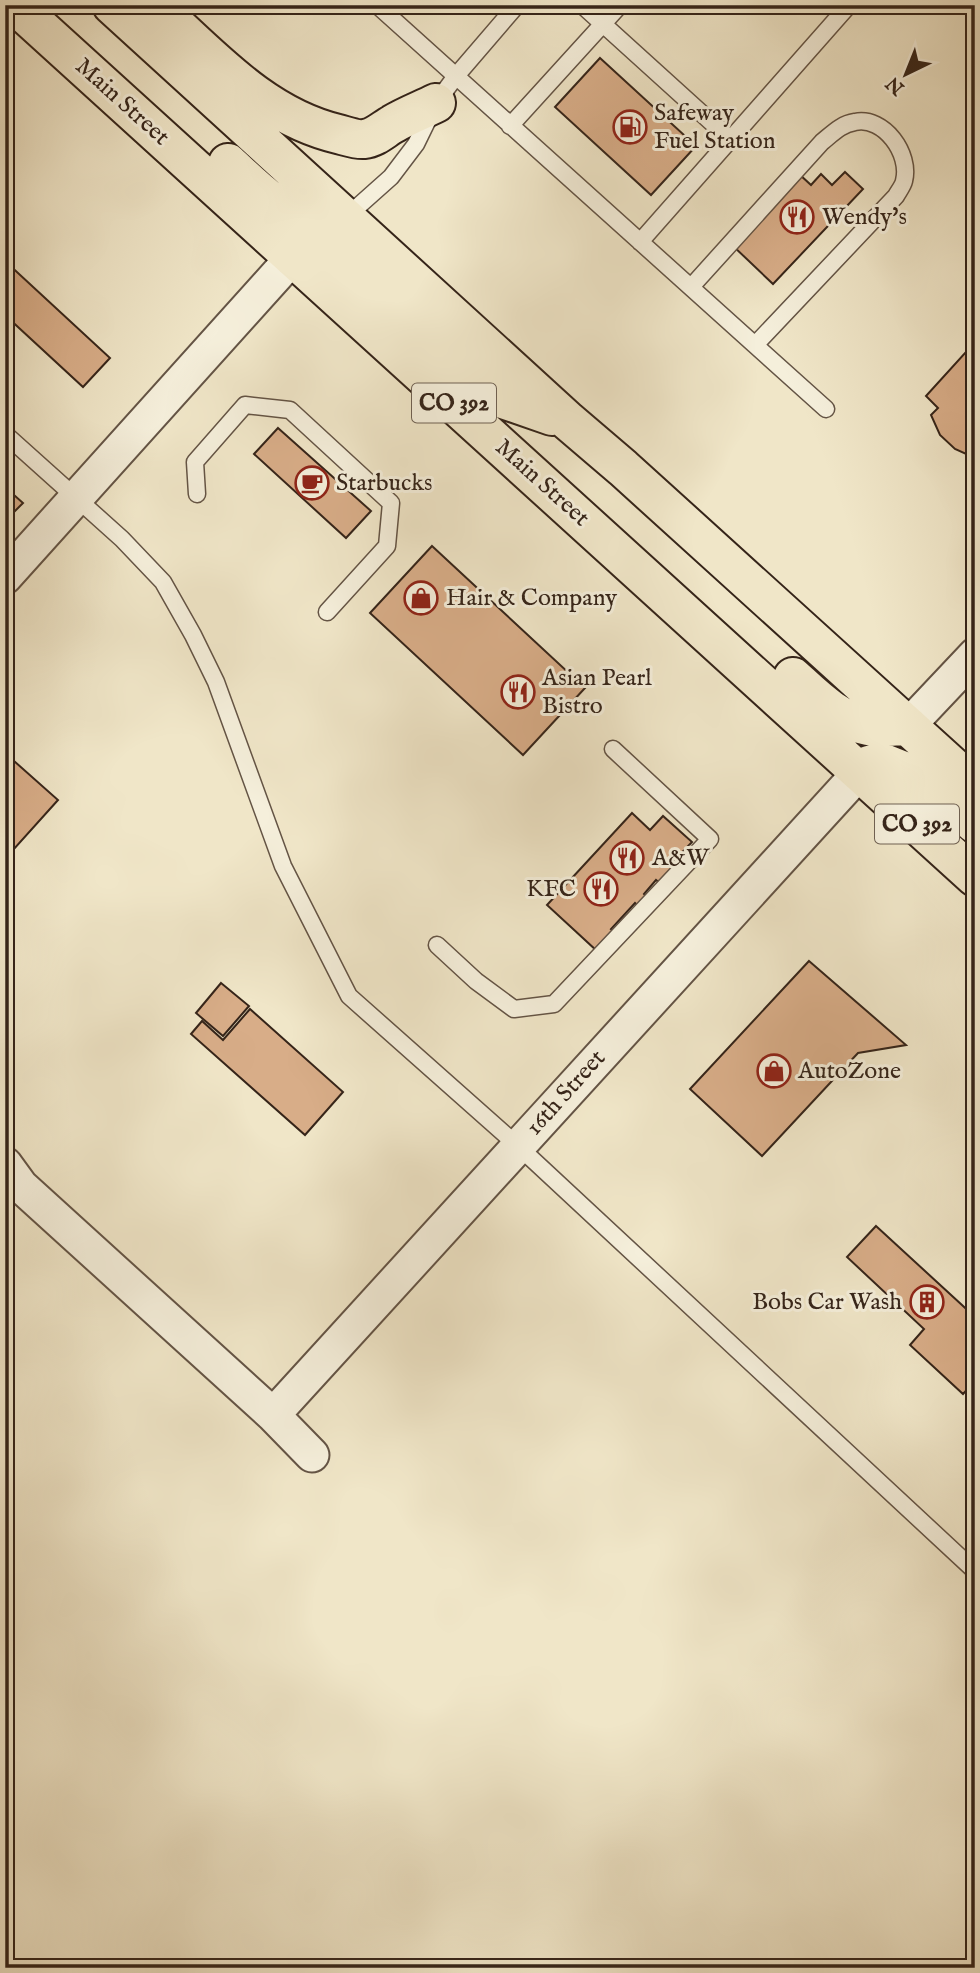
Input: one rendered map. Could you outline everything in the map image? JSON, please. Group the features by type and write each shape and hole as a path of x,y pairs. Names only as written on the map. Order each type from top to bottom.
{"main road":[{"name":"Main Street","path":"15,5 975,877"},
{"path":"26,5 97,45 266,197 294,215 309,220 345,218"},
{"name":"CO 392","path":"112,5 975,788"},
{"path":"155,5 248,91 273,108 331,132 363,139 377,135 446,89"},
{"path":"293,257 304,250 324,250 337,255 503,399 568,421"},
{"path":"615,549 695,592 831,710 850,721 869,727 908,726"},
{"path":"860,772 881,762 911,774 943,796 975,824"}],"street":[{"path":"5,577 293,257"},
{"path":"908,726 975,655"},
{"name":"16th Street","path":"273,1415 860,772"},
{"path":"5,1164 21,1186 273,1415 312,1455"}],"lane":[{"path":"377,5 446,89 510,126 826,409"},
{"path":"345,218 391,177 416,144 446,89 517,5"},
{"path":"582,5 731,140"},
{"path":"510,126 620,5"},
{"path":"640,242 849,5"},
{"path":"691,288 822,142 842,126 857,121 876,125 889,135 898,146 904,162 904,182 896,196 755,345"},
{"path":"197,494 195,462 245,405 290,410 391,503 387,545 327,612"},
{"path":"5,434 122,539 163,582 216,682 283,866 349,996 518,1146 975,1571"},
{"path":"437,945 476,981 514,1009 554,1004 710,839 614,749"}],"building":[{"path":"600,58 696,146 651,195 555,107"},
{"name":"Wendy's","path":"845,172 863,189 773,284 731,244 799,174 811,185 821,174 832,185"},
{"path":"5,261 110,358 83,387 5,315"},
{"path":"975,342 975,458 955,449 940,435 931,415 938,408 926,396"},
{"name":"Starbucks","path":"278,428 371,511 346,538 254,454"},
{"path":"5,487 23,503 5,521"},
{"path":"432,546 585,688 523,755 370,613"},
{"path":"5,753 58,800 5,859"},
{"path":"632,813 650,830 663,816 692,842 669,866 674,870 661,884 656,880 644,894 648,898 639,907 635,903 611,929 615,932 597,951 547,905"},
{"name":"AutoZone","path":"809,961 906,1045 858,1053 762,1156 690,1089"},
{"path":"221,983 249,1006 223,1036 196,1013"},
{"path":"250,1009 343,1092 305,1135 191,1034 202,1021 223,1040"},
{"name":"Bobs Car Wash","path":"876,1226 975,1317 975,1381 963,1394 910,1345 924,1329 847,1257"}],"place":[{"name":"Safeway Fuel Station","path":"630,127"},
{"name":"Wendy's","path":"797,217"},
{"name":"Starbucks","path":"312,483"},
{"name":"Hair & Company","path":"421,598"},
{"name":"Asian Pearl Bistro","path":"518,692"},
{"name":"A&W","path":"627,858"},
{"name":"KFC","path":"601,889"},
{"name":"AutoZone","path":"774,1071"},
{"name":"Bobs Car Wash","path":"927,1302"}]}
